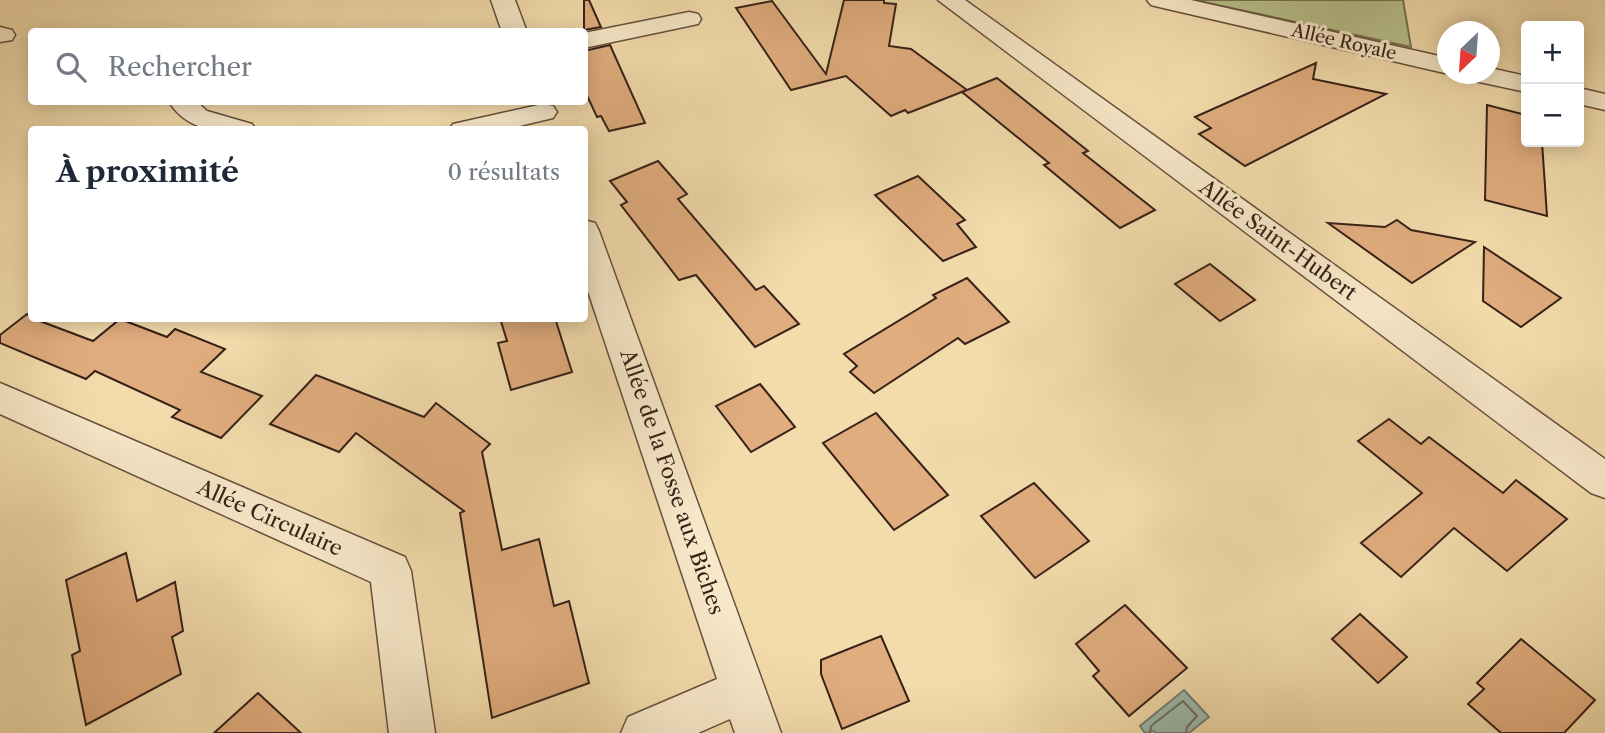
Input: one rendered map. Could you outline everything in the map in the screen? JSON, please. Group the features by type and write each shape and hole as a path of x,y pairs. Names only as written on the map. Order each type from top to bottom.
{"street":[{"path":"503,0 513,28"},
{"name":"Allée Saint-Hubert","path":"950,0 1605,481"},
{"name":"Allée Royale","path":"1158,0 1437,64"},
{"path":"588,40 689,19"},
{"path":"1500,78 1521,83"},
{"path":"1584,97 1605,102"},
{"path":"185,105 197,117 228,126"},
{"path":"483,126 544,114"},
{"name":"Allée de la Fosse aux Biches","path":"588,242 758,733"},
{"name":"Allée Circulaire","path":"11,413 390,571 412,733"},
{"path":"644,733 744,690"}],"green space":[{"path":"1194,0 1403,0 1411,47"}],"water":[{"path":"1184,690 1209,717 1189,733 1145,733 1140,726"}],"building":[{"path":"584,0 589,0 601,27 584,28"},
{"path":"844,0 884,0 884,3 896,4 889,46 911,49 967,90 908,113 905,110 891,116 846,76 791,90 736,8 772,1 826,74"},
{"path":"610,45 645,123 609,131 601,116 597,117 588,98 588,50"},
{"path":"1316,63 1313,79 1386,94 1245,166 1199,134 1211,128 1195,117"},
{"path":"997,78 1088,151 1083,153 1155,210 1120,228 1044,165 1049,163 962,92"},
{"path":"1487,105 1521,114 1521,147 1542,147 1547,216 1485,200"},
{"path":"658,161 687,194 678,199 756,290 764,286 799,324 755,347 696,275 679,280 621,205 627,202 610,181"},
{"path":"918,176 965,220 957,224 976,247 943,261 875,195"},
{"path":"1397,220 1411,230 1475,242 1412,283 1328,223 1385,227"},
{"path":"1484,247 1561,298 1521,327 1483,301"},
{"path":"1210,264 1255,300 1220,321 1175,284"},
{"path":"967,278 1009,322 965,344 958,338 874,393 850,372 857,366 844,354 936,298 933,295"},
{"path":"27,314 28,322 43,322 93,341 116,322 128,322 167,337 175,329 225,349 201,372 262,396 221,438 172,417 180,410 95,371 86,379 0,343 0,335"},
{"path":"501,322 556,322 572,372 511,390 498,343 507,341"},
{"path":"316,375 424,417 436,403 490,444 482,452 502,550 539,539 554,606 569,601 589,683 492,718 460,513 464,511 356,433 339,452 270,424"},
{"path":"760,384 795,427 751,452 716,406"},
{"path":"876,413 948,495 894,530 823,443"},
{"path":"1389,419 1421,444 1429,437 1503,493 1516,480 1567,519 1507,571 1454,528 1401,577 1361,543 1422,493 1358,441"},
{"path":"1034,483 1089,541 1035,578 981,516"},
{"path":"126,553 137,601 175,582 183,631 172,637 181,674 86,725 72,655 80,651 66,580"},
{"path":"1125,605 1187,668 1129,716 1093,676 1099,671 1076,644"},
{"path":"1360,614 1407,657 1378,683 1332,639"},
{"path":"881,636 909,701 842,729 821,674 821,660"},
{"path":"1521,639 1595,700 1564,733 1501,733 1468,704 1484,689 1477,683"},
{"path":"258,693 301,733 214,733"}]}
